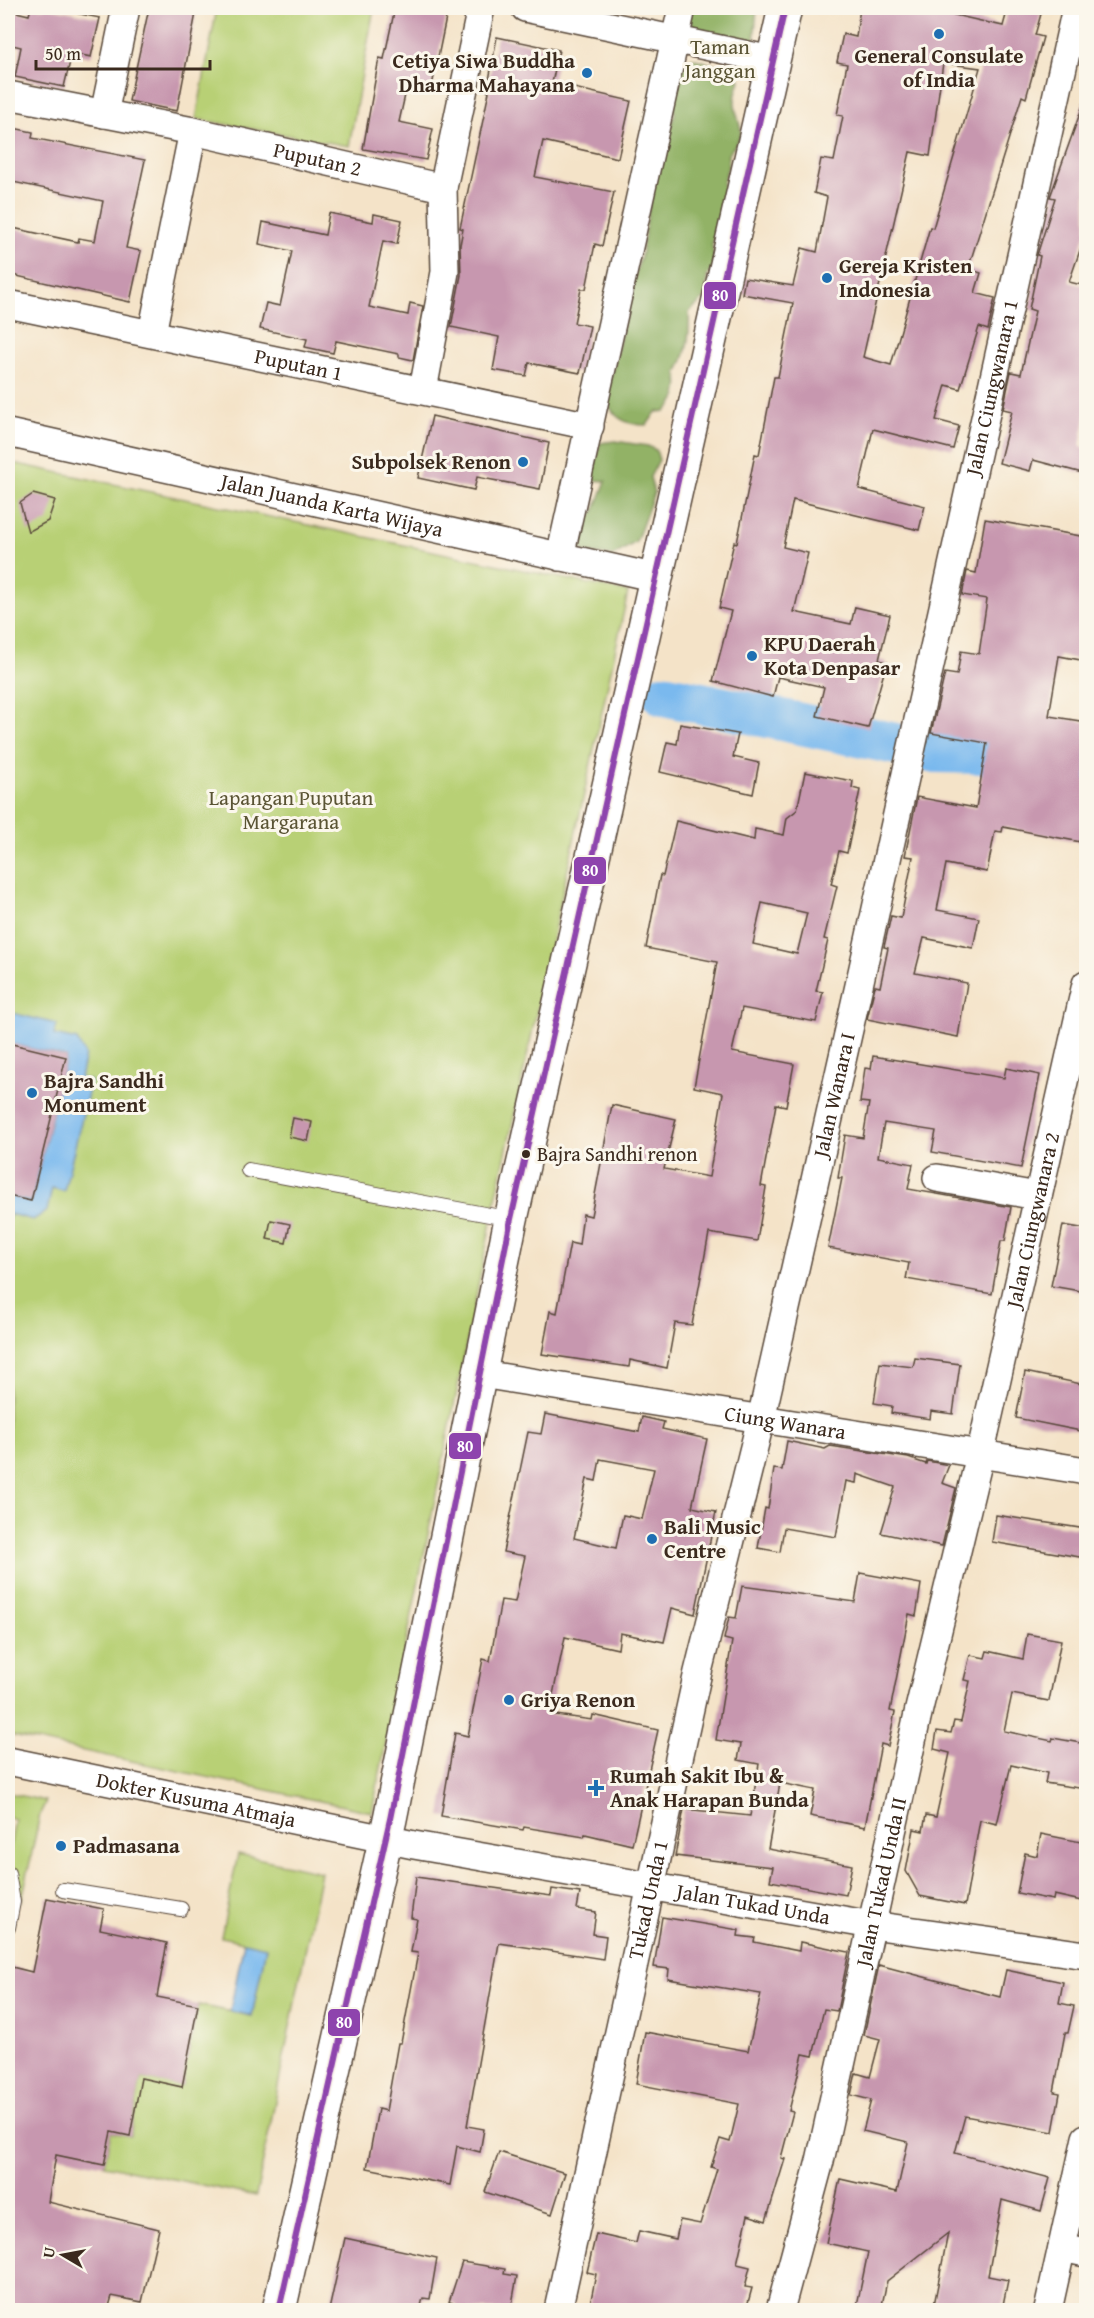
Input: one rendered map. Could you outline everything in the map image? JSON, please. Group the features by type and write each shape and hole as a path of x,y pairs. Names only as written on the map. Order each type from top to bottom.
{"main road":[{"path":"279,2310 385,1839 511,1219 784,8"}],"street":[{"path":"104,114 126,8"},
{"path":"423,390 445,272 443,188 481,8"},
{"path":"525,8 772,60"},
{"path":"560,557 682,8"},
{"name":"Jalan Ciungwanara 1","path":"906,768 1076,8"},
{"name":"Puputan 2","path":"8,95 193,131 443,188"},
{"path":"152,333 193,131"},
{"name":"Puputan 1","path":"8,304 590,426"},
{"name":"Jalan Juanda Karta Wijaya","path":"8,434 657,578"},
{"name":"Jalan Wanara I","path":"761,1419 906,768"},
{"name":"Jalan Ciungwanara 2","path":"980,1455 1086,984"},
{"path":"937,1178 1037,1196"},
{"name":"Ciung Wanara","path":"481,1374 1086,1471"},
{"name":"Tukad Unda 1","path":"558,2310 698,1672 761,1419"},
{"name":"Jalan Tukad Unda II","path":"780,2310 820,2161 919,1709 980,1455"},
{"name":"Dokter Kusuma Atmaja","path":"8,1761 385,1839"},
{"name":"Jalan Tukad Unda","path":"385,1839 872,1925 1086,1955"},
{"path":"1048,2310 1074,2251 1086,2138"}],"lane":[{"path":"248,1170 511,1219"},
{"path":"8,1873 13,1902 8,1928"},
{"path":"63,1890 181,1909"}],"green space":[{"path":"217,8 374,8 349,146 196,119"},
{"path":"691,8 757,8 754,43 723,44 721,33 711,36 698,34 689,20"},
{"path":"692,58 731,70 740,80 735,101 741,134 728,154 728,167 723,182 725,200 712,244 715,265 707,275 706,297 689,312 688,343 677,373 679,384 677,394 670,407 666,411 656,412 647,425 633,424 617,416 606,400 641,256 653,184 662,164 663,150 675,114 672,100 680,70"},
{"path":"615,441 648,446 656,450 659,460 650,477 654,493 636,542 613,556 584,552 575,539 580,525 594,512 606,481 592,480 600,443"},
{"name":"Lapangan Puputan Margarana","path":"8,462 628,592 492,1217 372,1812 8,1735"},
{"path":"8,1793 46,1801 40,1814 22,1900 8,1858 15,1819 8,1817"},
{"path":"238,1854 321,1872 256,2196 104,2165 111,2132 130,2136 141,2078 182,2086 198,2005 252,2016 266,1947 221,1937"}],"water":[{"path":"8,1012 57,1024 54,1035 77,1040 85,1055 80,1078 91,1081 64,1191 52,1188 47,1211 33,1220 10,1214 8,1222 8,1196 31,1201 66,1057 8,1043"},
{"path":"244,1942 266,1947 252,2016 230,2011"}],"building":[{"path":"31,8 51,8 100,18 91,57 72,53 64,87 15,77 21,47 8,44 8,10 29,15"},
{"path":"149,8 197,8 177,111 129,101"},
{"path":"395,8 419,8 447,13 431,91 407,86 399,122 433,129 426,160 363,149 379,58 384,59"},
{"path":"860,8 951,8 950,14 1003,26 1008,8 1019,8 1041,14 1035,35 1043,37 1026,98 1022,96 968,269 981,273 975,293 995,298 988,330 979,327 960,389 946,385 936,420 959,426 953,449 873,429 859,489 925,506 919,530 793,500 783,547 808,553 794,612 851,624 855,607 890,615 879,660 887,662 868,728 817,716 824,687 778,677 773,697 713,681 731,611 719,608 734,542 737,543 755,454 759,455 774,377 778,377 793,303 742,294 745,278 793,286 802,248 817,252 827,197 814,193 821,159 834,161 843,116 837,115 847,64 837,62 843,34 856,37","holes":["943,63 980,68 933,228 930,227 891,365 863,357 910,152 930,156"]},
{"path":"497,37 559,50 552,83 631,101 618,158 543,141 535,177 614,192 602,246 595,244 586,289 581,289 574,323 590,326 580,373 529,363 526,376 493,370 499,337 451,327 461,275 460,245 463,229 460,228 489,92 487,91"},
{"path":"1084,102 1086,103 1086,233 1069,282 1086,286 1083,311 1086,312 1086,414 1080,446 1086,449 1086,474 1033,460 1030,471 999,463 1012,411 1003,409 1011,372 1021,374 1035,311 1029,309 1040,256 1037,255 1055,198 1050,197"},
{"path":"8,127 33,132 32,138 145,160 126,248 141,251 130,302 8,274 8,227 78,242 79,238 95,241 103,201 8,181"},
{"path":"329,213 373,222 374,214 402,220 397,244 383,241 369,307 408,315 410,303 423,306 413,360 399,357 399,354 336,341 333,353 305,347 307,339 260,329 266,303 280,306 292,251 259,244 263,222 325,235"},
{"path":"432,416 549,443 540,489 477,477 474,490 418,478"},
{"path":"33,494 55,500 48,521 28,532 20,503"},
{"path":"985,519 1086,537 1086,661 1059,656 1049,716 1086,722 1086,843 1003,827 1002,832 995,831 987,872 946,864 937,910 979,918 973,948 924,938 915,973 967,983 958,1037 867,1019 875,986 880,987 888,948 884,947 891,916 901,918 913,857 905,856 917,797 976,808 987,743 931,733 945,673 957,675 961,651 979,654 987,599 962,595 967,571 976,573"},
{"path":"680,724 738,734 733,757 759,763 753,794 660,772 667,742 677,744"},
{"path":"805,772 853,781 852,788 860,790 847,853 839,851 831,884 837,886 824,939 828,940 816,991 823,992 816,1022 742,1008 732,1052 794,1064 786,1106 776,1104 761,1186 766,1187 757,1241 709,1233 692,1325 675,1323 667,1368 630,1360 629,1367 542,1354 550,1311 557,1313 570,1243 579,1245 583,1214 591,1216 612,1105 676,1119 664,1169 709,1177 723,1093 694,1087 717,962 646,948 660,875 663,876 676,821 754,840 755,829 784,835 787,818 797,810","holes":["762,903 807,913 797,954 753,944"]},
{"name":"Bajra Sandhi Monument","path":"8,1043 66,1057 31,1201 8,1196"},
{"path":"873,1056 1004,1078 1006,1068 1040,1075 1021,1168 932,1152 936,1131 884,1123 878,1157 913,1164 908,1189 1011,1207 1005,1241 1001,1241 992,1294 906,1279 909,1263 828,1248 842,1178 838,1178 845,1135 863,1138 869,1103 860,1102 865,1068 871,1069"},
{"path":"293,1118 312,1122 308,1141 289,1137"},
{"path":"271,1220 290,1224 286,1243 267,1239"},
{"path":"1063,1225 1086,1229 1086,1292 1051,1286"},
{"path":"915,1358 960,1364 953,1414 931,1411 930,1419 891,1413 892,1406 874,1403 880,1363 913,1367"},
{"path":"1025,1372 1086,1385 1086,1432 1016,1418"},
{"path":"545,1414 639,1432 642,1417 664,1422 662,1429 707,1439 692,1507 716,1512 695,1614 672,1608 664,1642 620,1633 618,1649 565,1637 549,1714 592,1720 593,1715 658,1730 632,1845 585,1834 584,1837 524,1827 523,1830 441,1816 455,1733 468,1736 483,1659 490,1661 501,1600 515,1602 525,1556 503,1552 528,1432 541,1434","holes":["600,1459 654,1469 642,1519 623,1515 616,1548 574,1538 587,1479 596,1481"]},
{"path":"787,1441 825,1449 830,1446 908,1458 926,1464 927,1461 949,1465 942,1483 956,1488 942,1546 881,1533 895,1487 857,1474 856,1483 846,1481 836,1537 784,1528 780,1552 758,1548 765,1508 768,1509 774,1469 782,1470"},
{"path":"996,1515 1086,1529 1086,1558 992,1542"},
{"path":"860,1573 921,1584 916,1616 909,1614 890,1711 895,1712 888,1746 881,1744 865,1827 810,1816 815,1790 780,1783 768,1849 852,1865 846,1895 770,1881 773,1867 675,1856 684,1809 750,1816 759,1764 738,1760 741,1744 716,1740 732,1641 724,1639 729,1617 736,1618 742,1586 855,1602"},
{"path":"1027,1634 1061,1640 1049,1701 1012,1694 1004,1731 1052,1741 1053,1738 1086,1744 1086,1789 1045,1783 1047,1773 1011,1765 997,1824 980,1820 965,1905 920,1896 906,1871 914,1829 923,1831 926,1815 936,1817 950,1753 934,1749 937,1731 951,1733 954,1721 961,1722 970,1681 964,1680 970,1655 985,1658 987,1651 1023,1659"},
{"path":"1041,1834 1086,1843 1086,1902 1054,1895 1053,1900 1017,1893 1025,1853 1037,1856"},
{"path":"416,1877 551,1896 552,1889 580,1893 577,1909 596,1912 593,1934 606,1936 603,1959 499,1943 467,2126 484,2129 480,2152 457,2146 450,2185 367,2168 378,2109 386,2111 418,1953 411,1952 417,1919 411,1918"},
{"path":"47,1898 104,1909 100,1929 167,1943 157,1997 198,2005 182,2087 141,2078 130,2136 111,2132 104,2165 56,2155 48,2202 159,2229 142,2302 112,2296 108,2310 8,2310 8,1966 32,1972"},
{"path":"662,1917 739,1930 738,1936 755,1938 754,1942 799,1951 800,1942 849,1952 837,2011 824,2009 813,2056 803,2054 789,2111 793,2112 781,2158 785,2159 766,2221 748,2215 737,2264 750,2267 745,2287 752,2288 746,2310 589,2310 596,2274 587,2272 596,2234 636,2243 639,2231 676,2239 680,2220 700,2224 717,2169 711,2167 720,2139 730,2142 739,2104 636,2084 645,2032 748,2051 761,1994 668,1979 669,1969 654,1967"},
{"path":"879,1965 1000,1997 1006,1970 1063,1982 1059,2003 1074,2006 1068,2033 1065,2033 1054,2092 1060,2093 1053,2132 965,2116 955,2153 1050,2178 1041,2211 1002,2200 988,2276 1008,2280 1002,2310 933,2310 948,2233 887,2281 881,2310 856,2310 868,2252 826,2243 840,2179 897,2192 908,2142 863,2131 871,2100 851,2095 856,2073 870,2077 880,2039 864,2035"},
{"path":"499,2152 565,2173 552,2214 485,2192"},
{"path":"345,2238 437,2258 430,2299 423,2298 420,2310 329,2310"},
{"path":"462,2262 505,2269 504,2274 517,2276 511,2310 456,2310 457,2304 449,2302"}],"waterway":[{"path":"663,695 934,752 1033,754 1086,760"}],"transit line":[{"name":"80","path":"279,2310 390,1819 511,1219 785,8"}],"place":[{"name":"General Consulate of India","path":"939,34"},
{"name":"Cetiya Siwa Buddha Dharma Mahayana","path":"587,73"},
{"name":"Gereja Kristen Indonesia","path":"827,278"},
{"name":"Subpolsek Renon","path":"523,462"},
{"name":"KPU Daerah Kota Denpasar","path":"752,656"},
{"name":"Bajra Sandhi Monument","path":"32,1093"},
{"name":"Bajra Sandhi renon","path":"526,1154"},
{"name":"Bali Music Centre","path":"652,1539"},
{"name":"Griya Renon","path":"509,1700"},
{"name":"Rumah Sakit Ibu & Anak Harapan Bunda","path":"596,1788"},
{"name":"Padmasana","path":"61,1846"}],"park label":[{"name":"Taman Janggan","path":"720,59"}]}
